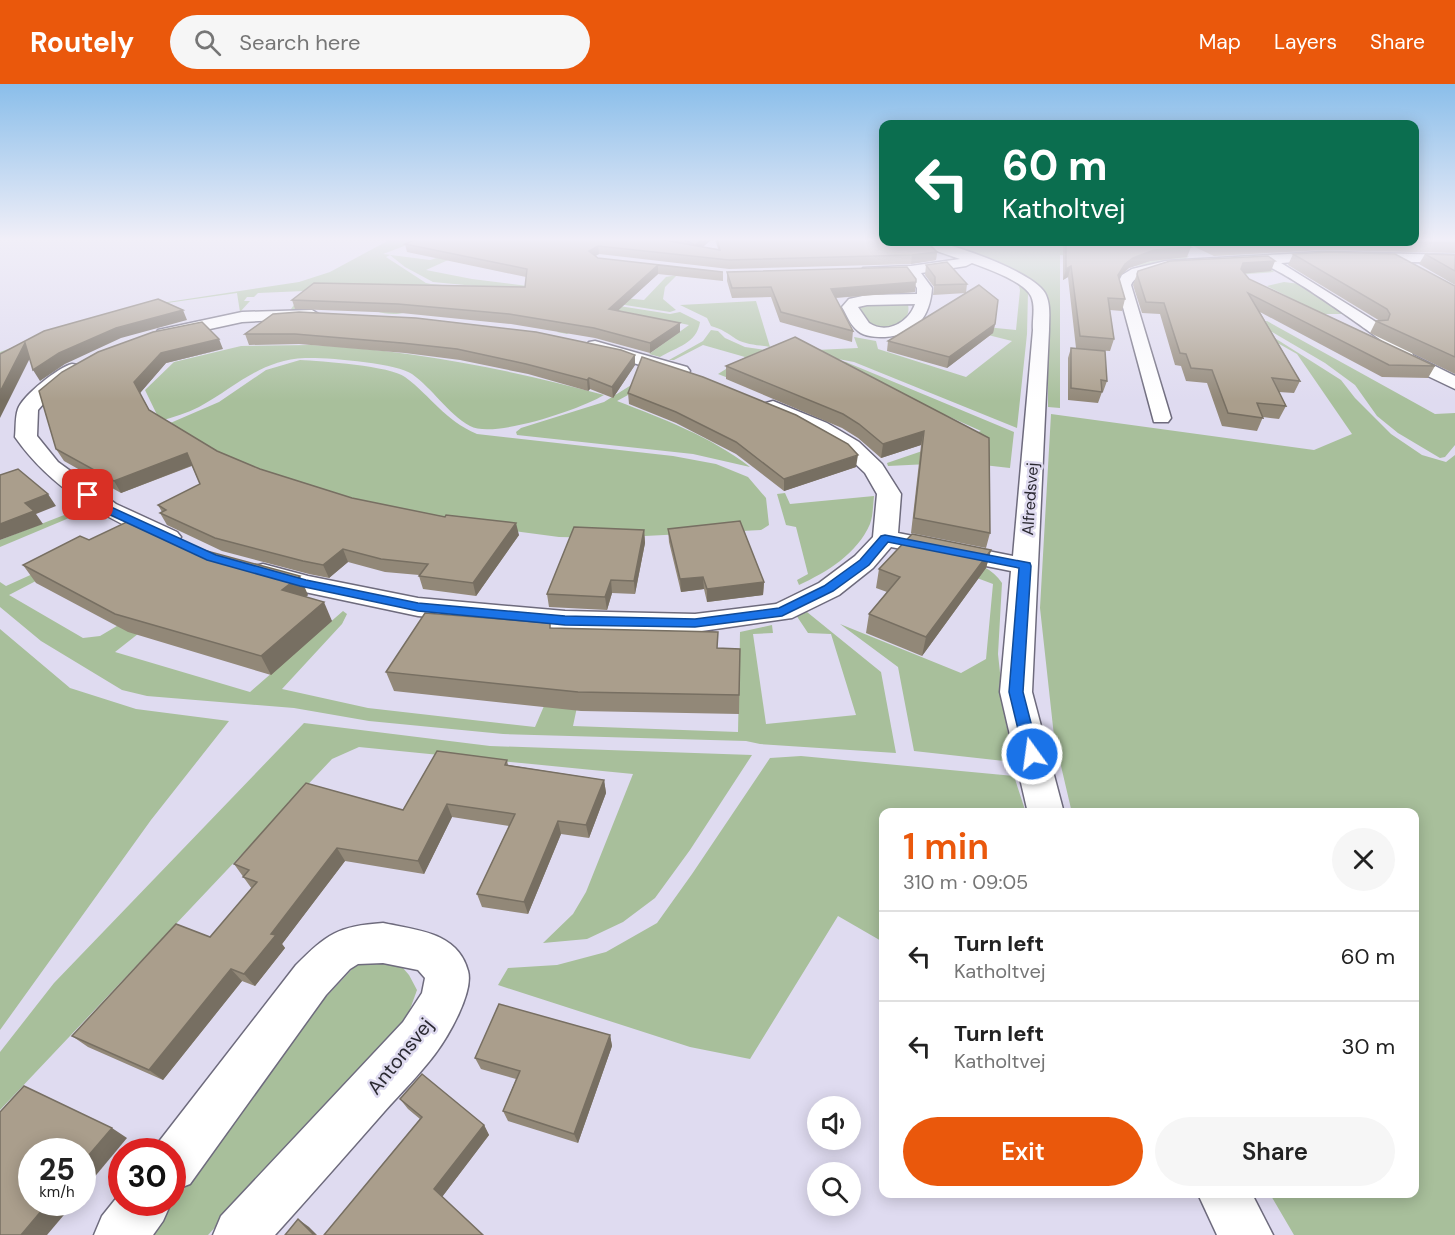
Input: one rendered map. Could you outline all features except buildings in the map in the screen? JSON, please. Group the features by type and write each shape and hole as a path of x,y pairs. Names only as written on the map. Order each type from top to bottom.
{"street":[{"path":"924,299 925,293"},
{"name":"Alfredsvej","path":"1037,293 1041,330 1016,692 1045,808"},
{"path":"1126,293 1161,418"},
{"path":"1321,293 1392,339 1410,360"},
{"path":"141,340 211,322 242,317 278,314 334,315"},
{"path":"1366,341 1455,383"},
{"path":"574,342 607,348 698,376"},
{"path":"94,358 70,370 45,390 28,409 26,437 50,467 108,510 192,548"},
{"path":"243,566 305,584 418,607 565,620 695,623 782,612 829,589 864,562 885,538 889,494 874,469 851,447 820,427 757,400"},
{"path":"885,538 1025,566"},
{"name":"Antonsvej","path":"186,1147 311,980 335,955 352,945 383,943 430,952 448,973 442,1002 419,1038 240,1235"},
{"path":"1226,1198 1246,1235"},
{"path":"121,1235 135,1216"}],"green space":[{"path":"229,293 265,293 247,297 244,301 250,301 240,312 237,293 160,304 0,357 0,352 32,340 148,305"},
{"path":"303,293 314,293 294,310 291,309"},
{"path":"332,293 534,293 670,314 680,312 700,322 691,340 660,357 649,354 689,325 611,309 567,334 557,332 594,307 526,297 486,321 415,308 404,313 393,314 355,304"},
{"path":"546,293 581,293 644,300 651,293 664,293 663,299 676,310 670,312"},
{"path":"1020,293 1028,293 1027,334 1017,428 854,362 795,351 858,348 854,337 876,341 878,349 966,377 1012,341 936,322 1016,330"},
{"path":"1044,293 1060,293 1060,408 1048,407 1048,297"},
{"path":"1189,293 1242,293 1251,323 1341,380 1355,398 1391,434 1422,455 1446,462 1455,455 1455,1235 1294,1235 1272,1198 1419,1198 1419,808 1071,808 1054,736 1040,608 1051,414 1314,450 1352,434 1297,354"},
{"path":"1280,293 1312,293 1343,314 1322,314"},
{"path":"756,301 770,347 740,341 711,326 707,318 680,305"},
{"path":"902,303 908,305 908,313 904,321 889,330 869,328 856,307"},
{"path":"1267,321 1435,414 1455,413 1455,445 1445,457 1440,458 1398,433 1377,416 1355,385 1325,363 1260,325"},
{"path":"711,330 718,331 725,338 745,347 846,362 1014,432 1010,468 930,459 929,464 888,466 887,463 981,431 892,391 736,381 718,374 745,357 703,345 674,360 669,360 703,341"},
{"path":"311,345 385,351 459,362 604,395 577,408 537,421 498,429 482,429 462,421 412,374 392,367 360,362 305,358 275,364 261,369 199,407 160,421 145,390 174,362 241,346"},
{"path":"300,360 355,365 397,373 405,377 456,422 477,434 673,456 716,464 748,477 766,498 769,525 761,530 606,538 559,537 437,521 332,500 237,466 168,424 219,402 266,370"},
{"path":"649,374 661,377 617,401 702,437 750,467 693,454 517,435 516,432 521,428 604,402"},
{"path":"785,493 790,504 874,496 870,524 857,544 840,561 799,585 797,580 808,574 796,527 786,525 777,494"},
{"path":"77,510 81,513 0,547 0,540"},
{"path":"119,535 122,536 9,595 83,638 100,636 205,574 213,575 115,652 250,692 343,611 347,614 342,624 282,689 368,708 535,727 574,636 592,636 573,726 738,732 740,632 772,625 773,633 753,634 766,724 856,715 831,634 808,633 796,615 807,612 881,672 896,753 760,744 746,741 503,734 369,721 294,708 147,696 122,690 41,641 0,607 0,582 6,586"},
{"path":"908,552 960,558 984,567 1002,583 998,654 1013,762 914,751 898,667 840,624 961,673 986,659 993,584"},
{"path":"0,629 70,688 136,709 229,721 151,820 0,1030"},
{"path":"304,723 490,746 752,755 690,850 655,898 623,922 587,939 543,943 573,914 586,892 633,774 359,747 332,759 0,1110 0,1052 54,983"},
{"path":"801,756 1014,776 1024,808 879,808 879,940 838,916 750,1059 690,1047 498,985 508,968 557,965 606,952 657,923 770,758"},
{"path":"375,958 397,961 409,975 417,990 408,1015 392,1036 208,1235 150,1235 164,1216 186,1216 186,1186 324,999 354,967"}],"route":[{"path":"88,495 108,510 212,558 305,584 418,607 565,620 695,623 782,612 829,589 864,562 885,538 1025,566 1016,692 1032,754"}]}
